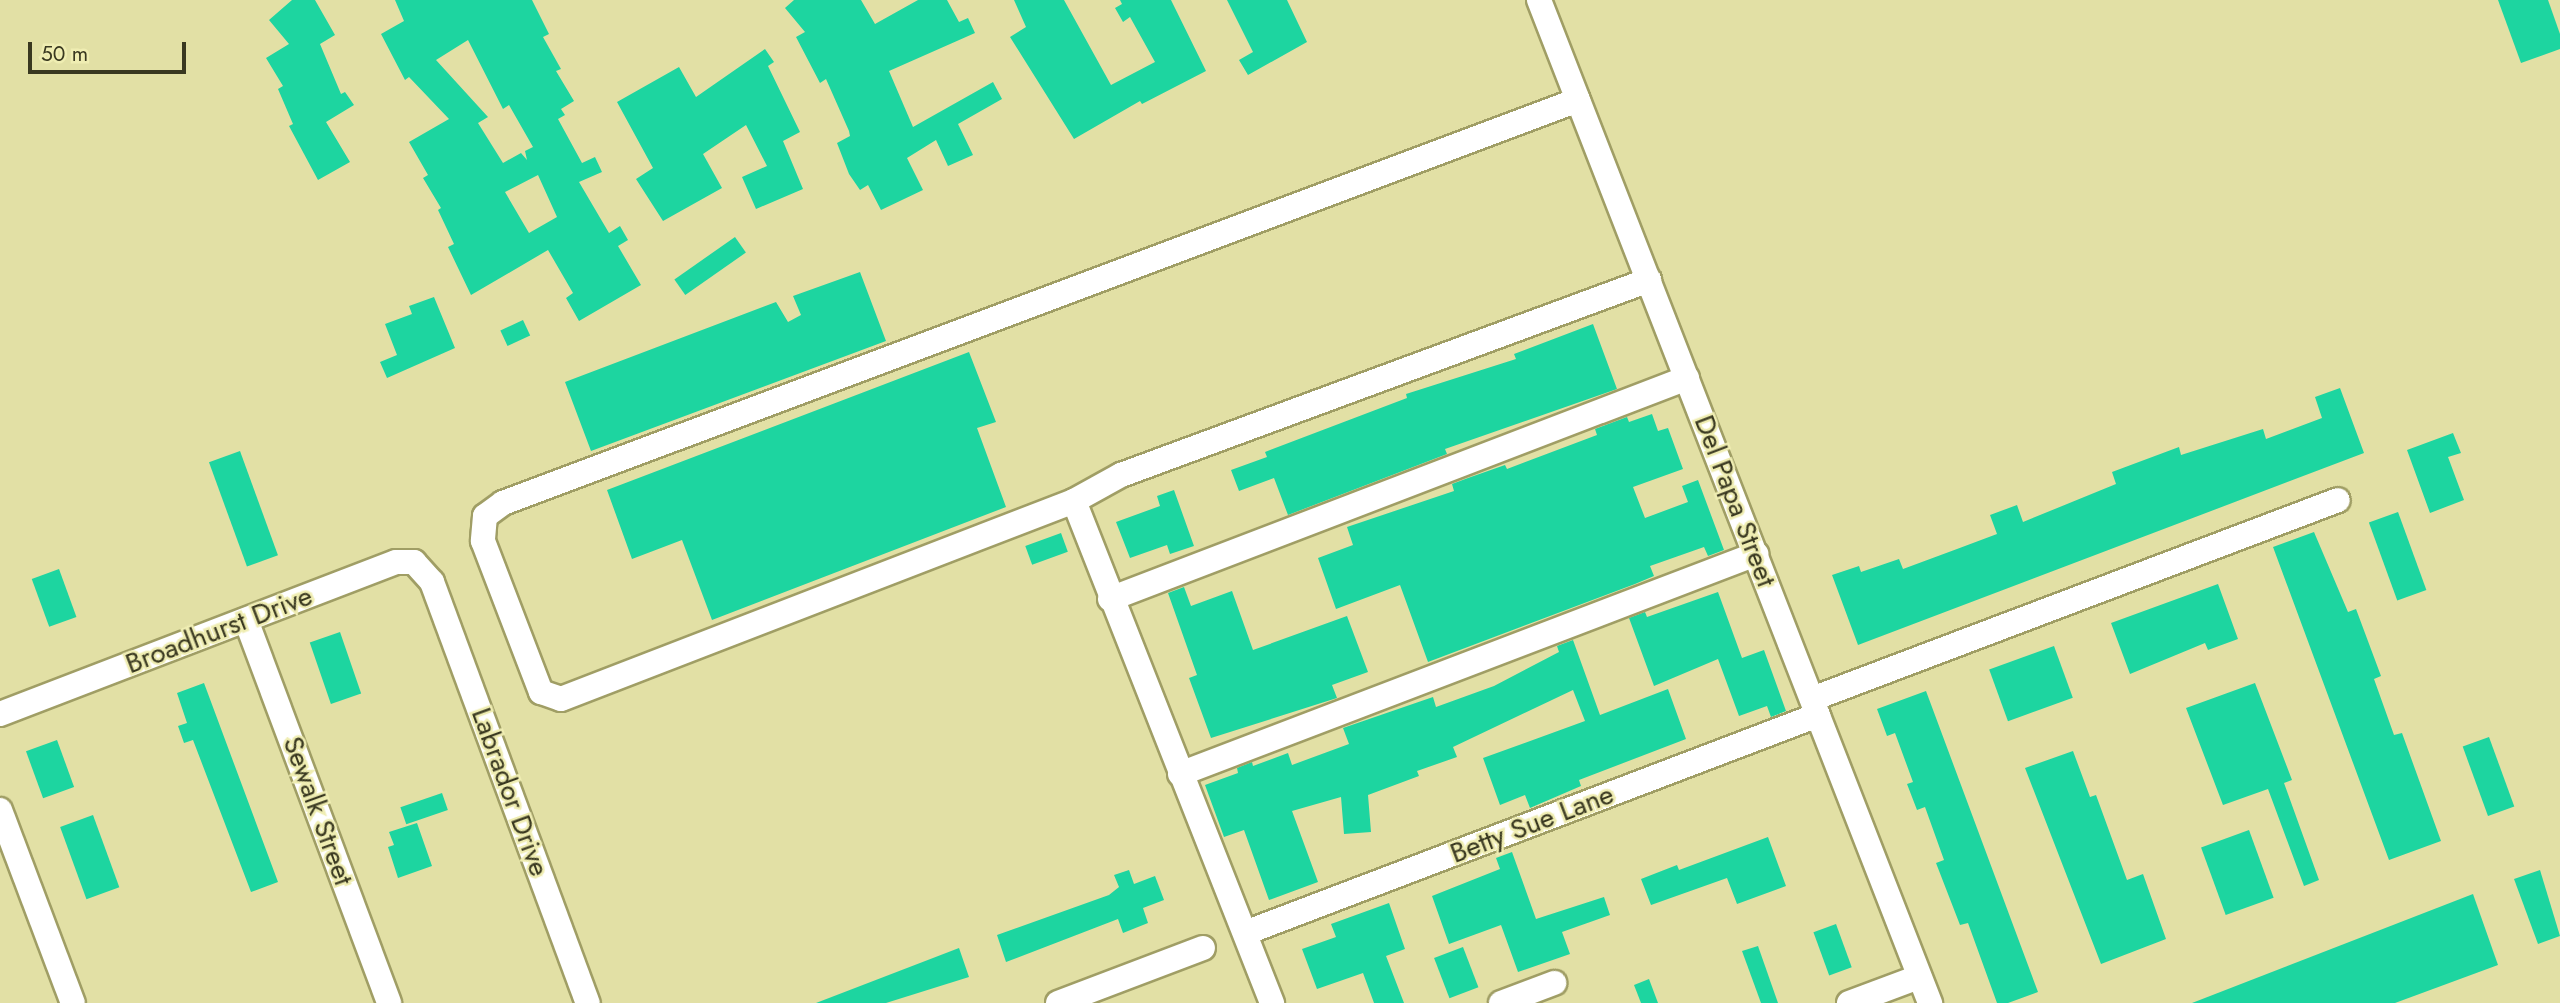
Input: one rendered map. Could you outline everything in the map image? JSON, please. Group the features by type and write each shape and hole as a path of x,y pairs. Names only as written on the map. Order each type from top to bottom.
{"street":[{"name":"Del Papa Street","path":"1539,0 1930,1003"},
{"path":"1578,100 503,503 485,516 484,541 541,692 561,699 1074,501 1121,475 1649,280"},
{"path":"1110,599 1687,378"},
{"name":"Betty Sue Lane","path":"1245,933 2338,499"},
{"path":"1074,501 1110,599 1272,1003"},
{"path":"1180,774 1756,554"},
{"name":"Broadhurst Drive","path":"0,714 396,562 414,562 432,582"},
{"name":"Labrador Drive","path":"432,582 588,1003"},
{"name":"Sewalk Street","path":"246,620 389,1003"},
{"path":"0,810 73,1003"},
{"path":"1058,1003 1203,948"},
{"path":"1849,1003 1919,976"},
{"path":"1501,1003 1554,983"}],"building":[{"path":"292,0 315,0 335,35 320,44 341,94 345,92 354,105 326,122 350,162 318,180 289,126 293,124 278,89 283,86 266,58 289,44 269,20"},
{"path":"395,0 532,0 549,34 543,37 561,69 556,71 574,101 561,109 565,115 558,119 582,163 595,157 602,172 579,182 609,233 620,226 628,240 618,246 641,285 579,321 566,298 573,293 548,250 471,295 448,247 454,244 438,210 441,208 423,178 428,175 409,142 449,119 409,77 405,80 381,34 404,21","holes":["468,40 503,109 509,105 533,147 525,151 527,160 521,153 503,163 478,123 488,117 436,60","538,175 557,217 529,233 505,192"]},
{"path":"794,0 861,0 875,24 918,0 947,0 959,22 968,18 975,33 889,71 913,127 993,82 1002,99 958,124 973,155 948,166 936,140 907,158 923,190 881,210 868,185 860,190 849,174 837,143 850,136 849,131 826,79 820,83 796,37 805,32 785,8"},
{"path":"1014,0 1064,0 1111,85 1155,62 1130,17 1123,22 1115,8 1122,4 1120,0 1171,0 1206,71 1142,104 1140,101 1074,139 1010,37 1026,27"},
{"path":"1227,0 1287,0 1307,42 1248,75 1239,60 1253,52"},
{"path":"2498,0 2548,0 2560,34 2560,49 2521,63"},
{"path":"765,49 774,62 768,66 800,132 783,141 803,189 756,209 742,177 767,166 746,125 703,154 722,188 663,221 636,179 653,168 617,102 679,67 696,97"},
{"path":"735,237 746,253 685,295 674,279"},
{"path":"860,272 886,341 591,451 565,382 776,302 788,322 801,315 793,296"},
{"path":"434,297 455,348 387,378 380,362 397,355 385,324 412,314 409,306"},
{"path":"523,320 530,335 508,346 500,331"},
{"path":"1593,324 1617,389 1445,449 1447,454 1288,515 1274,478 1239,491 1231,470 1267,457 1265,452 1407,398 1406,394 1516,359 1514,354"},
{"path":"969,352 996,422 977,428 1006,507 712,620 682,540 632,559 607,490"},
{"path":"2340,388 2364,453 1858,645 1832,575 1859,566 1861,572 1899,559 1903,569 1997,534 1990,515 2017,505 2023,522 2116,484 2112,472 2179,447 2181,455 2263,429 2266,439 2322,418 2315,397"},
{"path":"1652,414 1658,431 1668,428 1683,469 1633,487 1645,518 1688,502 1682,486 1698,480 1724,550 1708,556 1704,547 1650,566 1654,576 1428,662 1400,585 1336,609 1318,558 1353,545 1347,527 1454,491 1452,484 1468,478 1505,465 1507,469 1597,435 1595,429 1627,417 1629,422"},
{"path":"2453,433 2461,453 2448,457 2464,500 2430,513 2407,450"},
{"path":"240,451 278,555 247,567 209,462"},
{"path":"1174,490 1194,546 1170,554 1167,545 1130,558 1116,522 1160,506 1157,496"},
{"path":"2398,512 2426,590 2397,601 2369,523"},
{"path":"2314,532 2348,612 2356,609 2381,676 2374,679 2394,735 2402,733 2441,841 2389,860 2273,547"},
{"path":"1061,533 1068,552 1032,565 1025,546"},
{"path":"59,569 76,617 49,627 32,579"},
{"path":"2218,584 2238,639 2208,650 2205,643 2130,674 2111,623"},
{"path":"1184,587 1191,606 1232,591 1253,650 1347,616 1368,672 1332,685 1337,698 1211,738 1189,678 1197,675 1168,593"},
{"path":"1718,592 1742,658 1764,650 1786,711 1771,717 1767,706 1739,716 1718,659 1654,686 1629,618 1645,612 1647,617"},
{"path":"340,632 361,693 331,704 310,642"},
{"path":"1573,640 1600,715 1668,689 1686,739 1579,780 1581,786 1530,808 1525,795 1500,805 1483,758 1585,721 1573,690 1453,747 1457,757 1417,771 1419,776 1368,795 1371,832 1344,834 1341,797 1292,811 1318,882 1269,900 1244,830 1224,837 1205,785 1238,773 1237,768 1252,762 1253,766 1288,753 1292,765 1349,744 1343,728 1433,697 1436,707 1494,686 1559,652 1557,646"},
{"path":"2054,646 2073,698 2008,721 1989,670"},
{"path":"204,683 278,882 251,892 193,740 184,743 178,726 187,723 177,693"},
{"path":"2255,683 2292,780 2284,783 2319,880 2304,886 2268,789 2223,805 2186,708"},
{"path":"1926,691 2038,992 2008,1003 1997,1003 1968,923 1960,925 1936,863 1944,860 1925,807 1917,810 1907,784 1913,782 1895,733 1887,736 1877,709"},
{"path":"2489,737 2514,807 2488,816 2463,747"},
{"path":"57,740 74,787 43,798 26,751"},
{"path":"2073,751 2090,797 2096,795 2127,880 2143,874 2166,939 2101,964 2025,768"},
{"path":"442,793 448,810 406,824 400,807"},
{"path":"93,815 119,887 86,899 60,827"},
{"path":"417,823 432,866 398,878 388,847 394,845 389,832"},
{"path":"2249,830 2274,898 2226,915 2201,847"},
{"path":"1768,837 1786,886 1737,904 1727,878 1651,905 1641,879 1677,865 1679,870"},
{"path":"1512,852 1536,919 1604,897 1610,915 1562,932 1570,954 1518,972 1501,925 1449,944 1432,896 1500,869 1496,858"},
{"path":"1129,870 1134,884 1155,876 1164,900 1143,908 1148,923 1123,933 1118,919 1006,962 997,935 1109,895 1119,887 1114,875"},
{"path":"2540,870 2560,936 2538,944 2514,879"},
{"path":"2473,894 2498,965 2395,1003 2192,1003"},
{"path":"1389,903 1405,949 1386,956 1404,1003 1374,1003 1363,973 1317,989 1302,949 1336,937 1331,924"},
{"path":"1836,924 1852,967 1829,975 1813,932"},
{"path":"1758,946 1778,1003 1761,1003 1742,951"},
{"path":"1463,947 1478,987 1449,998 1434,958"},
{"path":"959,948 969,977 886,1003 816,1003"},
{"path":"1649,979 1658,1003 1641,1003 1634,985"}]}
